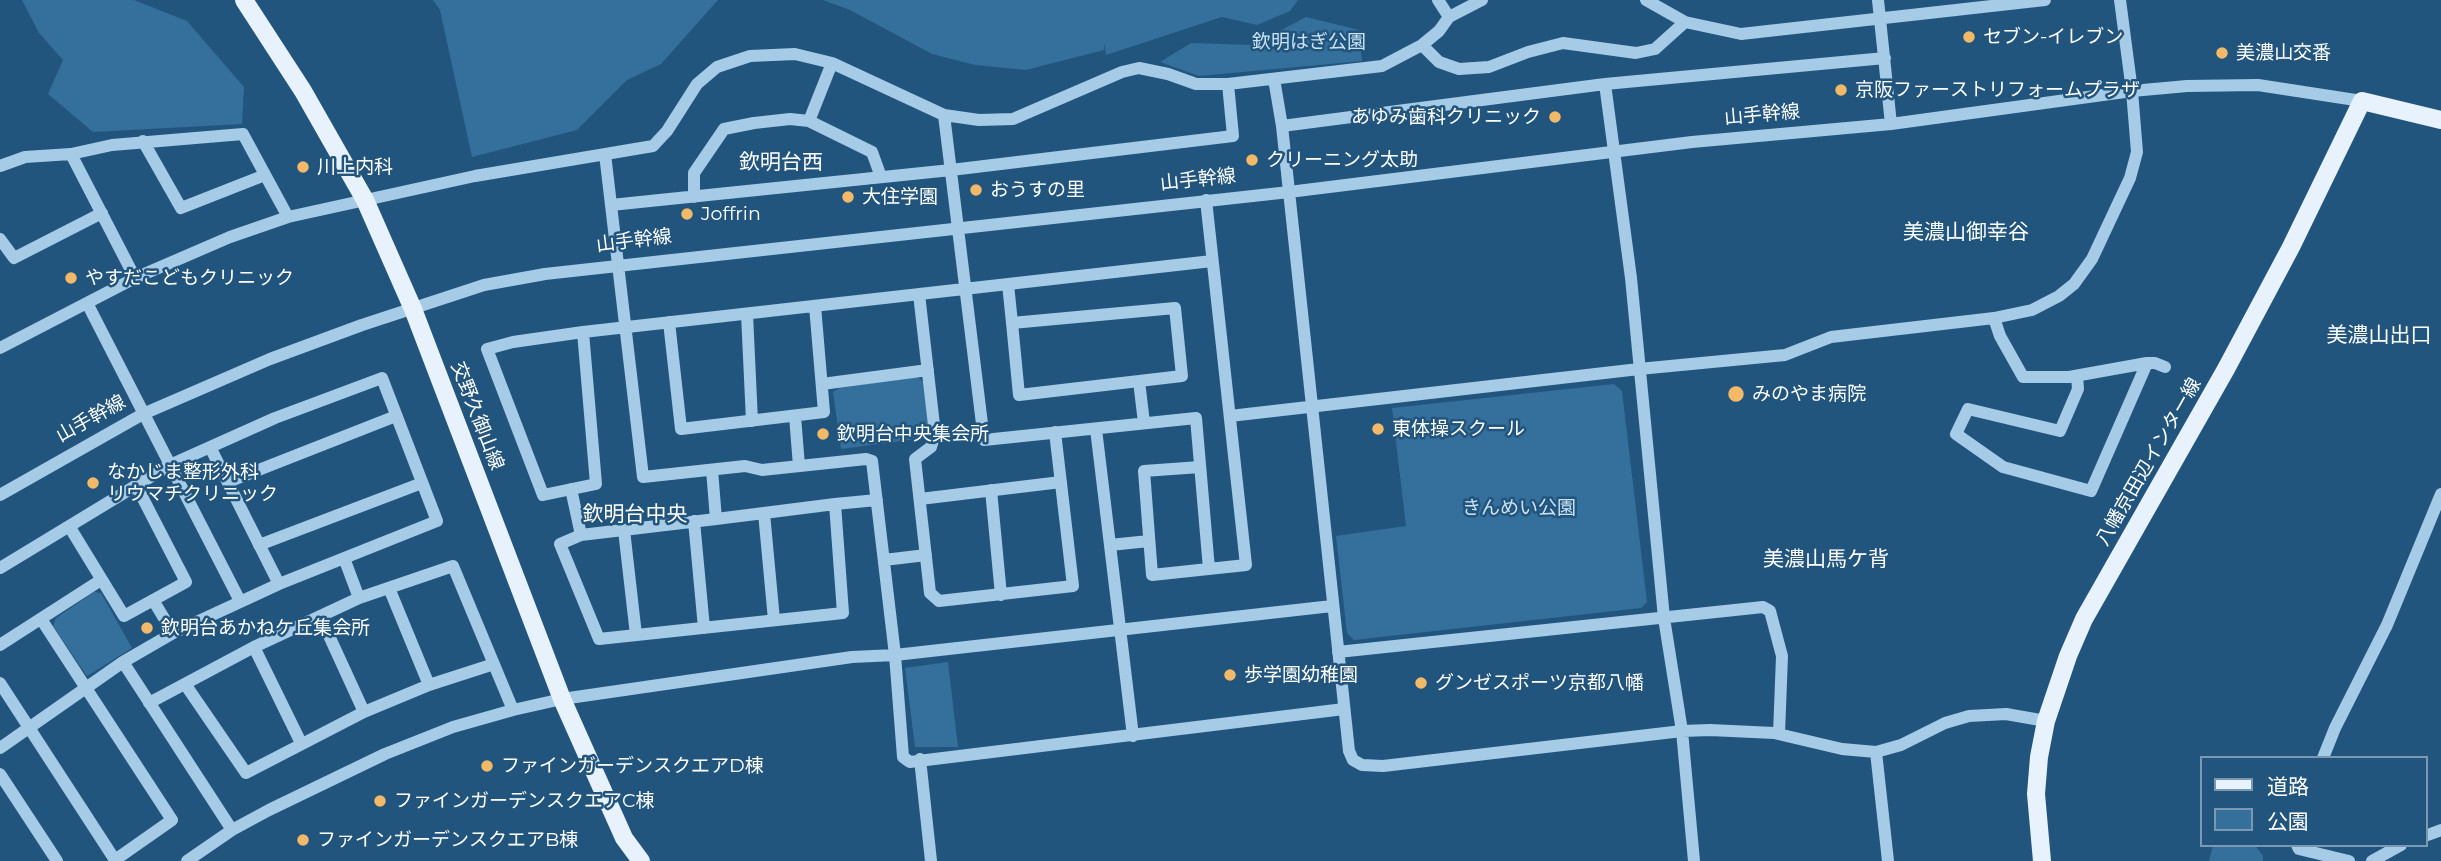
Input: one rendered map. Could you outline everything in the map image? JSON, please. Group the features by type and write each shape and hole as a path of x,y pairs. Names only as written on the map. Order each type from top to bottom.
{"main road":[{"name":"交野久御山線","path":"244,0 303,91 365,200 413,309 562,699 624,838 641,861"},
{"name":"山手幹線","path":"2362,101 2441,120"},
{"name":"八幡京田辺インター線","path":"2042,861 2036,794 2046,721 2053,694 2084,619 2226,369 2291,247 2362,101"}],"street":[{"path":"1438,0 1449,17"},
{"path":"0,348 135,278 230,237 288,217 475,176 653,146 667,131 697,84 717,66 750,56 795,54 832,63 944,115 979,120 1013,119 1122,72 1139,68 1196,84 1228,84 1382,66 1422,46 1439,31 1449,17 1482,0"},
{"path":"1646,0 1685,22 1741,34 2045,0"},
{"path":"1878,0 1891,124"},
{"path":"1230,416 1785,355 1831,337 1994,318 2032,310 2059,296 2074,284 2092,259 2130,178 2137,152 2120,0"},
{"path":"1422,46 1439,62 1459,69 1489,67 1528,52 1563,43 1636,53 1655,49 1685,22"},
{"path":"1282,126 1605,84 1885,58"},
{"path":"809,121 832,63"},
{"path":"1274,79 1282,126 1332,606 1349,751 1353,760 1362,765 1383,766 1682,732 1741,730 1779,734 1842,749 1876,752 1913,740 1945,723 1969,716 2006,714 2046,721"},
{"path":"611,205 951,170 1233,136 1228,84"},
{"path":"1605,84 1631,278 1664,618 1682,732 1694,861"},
{"name":"山手幹線","path":"0,495 144,414 270,359 484,285 545,274 1289,192 1692,142 1891,124 2132,91 2187,86 2258,85 2362,101"},
{"path":"944,115 984,440 1196,418 1209,569"},
{"path":"694,197 694,173 724,129 790,119 809,121 872,152 881,177"},
{"path":"0,166 25,158 71,154 112,145 243,134 288,217"},
{"path":"143,141 181,208 265,176"},
{"path":"71,154 135,278"},
{"path":"605,154 643,477 745,466 762,470 866,459 872,461 895,655 903,757 910,762 1344,709"},
{"path":"1200,467 1144,471 1152,575 1246,565 1206,200"},
{"path":"0,239 14,258 102,213"},
{"path":"583,332 596,484 543,495 487,349 513,342 583,332 1212,261"},
{"path":"1008,284 1019,395 1182,376 1175,307 1012,323"},
{"path":"919,294 935,434 931,447 915,458 930,593 939,601 1073,586 1055,432"},
{"path":"87,303 240,601"},
{"path":"669,323 681,429 795,416 824,412 815,306"},
{"path":"747,314 752,421"},
{"path":"1994,318 2000,336 2023,377 2077,376 2147,363 2155,363 2165,368"},
{"path":"2077,376 2077,389 2060,431 1968,409 1956,434 2003,467 2091,491 2147,363"},
{"path":"822,383 928,370"},
{"path":"0,568 170,465 275,418 382,378 437,521 279,584 173,634 123,662 0,748"},
{"path":"1139,381 1144,423"},
{"path":"228,482 396,416"},
{"path":"795,416 799,466"},
{"path":"1096,429 1133,736"},
{"path":"210,447 279,584"},
{"path":"712,470 716,519"},
{"path":"920,499 1061,482"},
{"path":"259,545 422,483"},
{"path":"69,526 124,616 186,582 136,485"},
{"path":"571,489 581,535"},
{"path":"991,490 1001,595"},
{"path":"2324,756 2387,625 2441,494"},
{"path":"835,504 843,613 599,639 560,544 581,535 835,504 877,500"},
{"path":"764,513 774,620"},
{"path":"694,521 704,628"},
{"path":"624,530 636,635"},
{"path":"1110,545 1149,541"},
{"path":"884,560 926,555"},
{"path":"345,558 359,598"},
{"path":"149,703 254,647 359,598 453,566 513,710"},
{"path":"0,645 102,580"},
{"path":"389,587 429,685"},
{"path":"153,600 173,634"},
{"path":"187,861 232,831 385,754 453,727 562,699 852,657 895,655 1332,606"},
{"path":"1338,652 1763,607 1770,611 1782,656 1779,734"},
{"path":"320,616 364,712"},
{"path":"0,683 115,860 172,820 41,619"},
{"path":"254,647 301,743"},
{"path":"123,662 232,831"},
{"path":"185,684 246,773 364,712 429,685 494,664"},
{"path":"1876,752 1888,861"},
{"path":"920,759 931,861"},
{"path":"0,774 57,861"},
{"path":"2298,847 2349,861"},
{"path":"2372,861 2397,847"}],"green space":[{"path":"22,0 134,0 187,21 244,87 242,124 93,132 48,94 63,60 39,33"},
{"path":"433,0 718,0 661,64 627,80 577,130 472,157 440,10"},
{"path":"823,0 1298,0 1290,11 1257,25 1222,17 1106,55 1104,43 1104,50 1026,70 975,65 932,54 850,10"},
{"name":"欽明はぎ公園","path":"1306,17 1359,30 1362,61 1199,76 1160,62 1191,43 1253,45"},
{"path":"916,376 924,382 929,433 924,438 841,449 833,392 840,388"},
{"name":"きんめい公園","path":"1614,384 1622,391 1647,602 1641,608 1354,640 1347,633 1336,536 1406,526 1392,408"},
{"path":"94,592 101,593 132,648 87,676 53,626 56,618"},
{"path":"948,662 958,747 915,747 905,668"},
{"path":"2212,847 2256,847 2263,856 2263,861 2209,861"}],"place":[{"name":"セブン-イレブン","path":"1969,37"},
{"name":"美濃山交番","path":"2222,53"},
{"name":"京阪ファーストリフォームプラザ","path":"1841,90"},
{"name":"あゆみ歯科クリニック","path":"1555,117"},
{"name":"クリーニング太助","path":"1252,160"},
{"name":"川上内科","path":"303,167"},
{"name":"おうすの里","path":"976,190"},
{"name":"大住学園","path":"848,197"},
{"name":"Joffrin","path":"687,214"},
{"name":"やすだこどもクリニック","path":"71,278"},
{"name":"みのやま病院","path":"1736,394"},
{"name":"東体操スクール","path":"1378,429"},
{"name":"欽明台中央集会所","path":"823,434"},
{"name":"なかじま整形外科 リウマチクリニック","path":"93,483"},
{"name":"欽明台あかねケ丘集会所","path":"147,628"},
{"name":"歩学園幼稚園","path":"1230,675"},
{"name":"グンゼスポーツ京都八幡","path":"1421,683"},
{"name":"ファインガーデンスクエアD棟","path":"487,766"},
{"name":"ファインガーデンスクエアC棟","path":"380,801"},
{"name":"ファインガーデンスクエアB棟","path":"303,840"}],"district":[{"name":"欽明台西","path":"781,163"},
{"name":"美濃山御幸谷","path":"1966,233"},
{"name":"美濃山出口","path":"2379,336"},
{"name":"欽明台中央","path":"635,515"},
{"name":"美濃山馬ケ背","path":"1826,560"}]}
